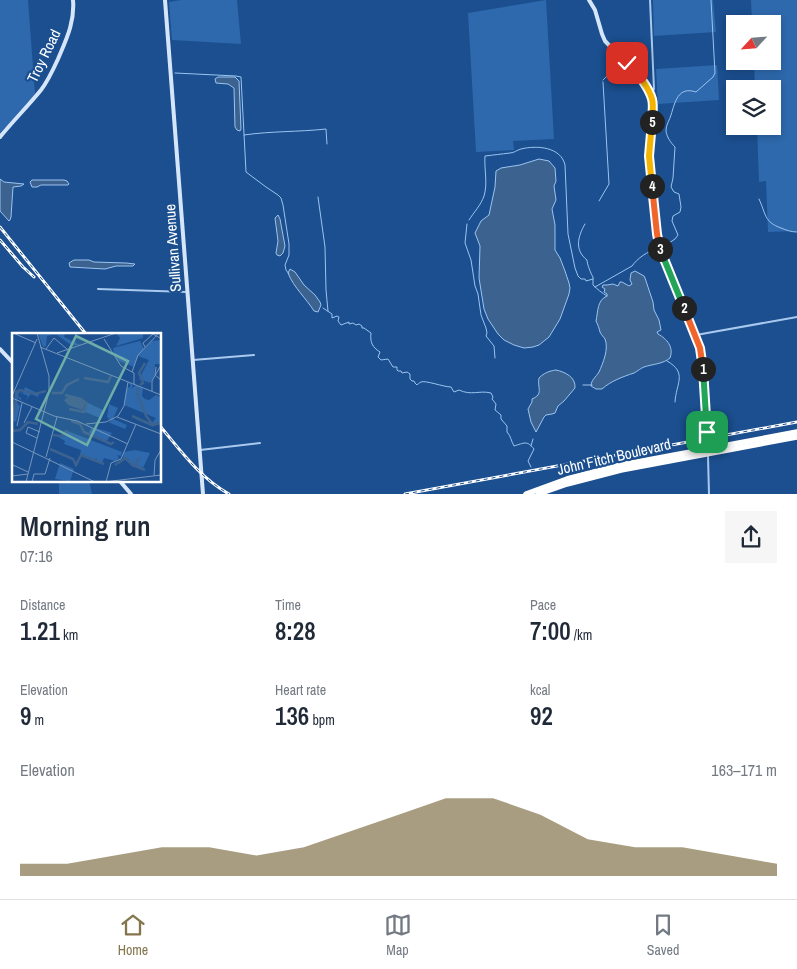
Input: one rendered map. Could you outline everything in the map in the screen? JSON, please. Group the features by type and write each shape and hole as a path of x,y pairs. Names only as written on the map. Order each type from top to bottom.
{"highway":[{"name":"John Fitch Boulevard","path":"708,451 797,432"},
{"name":"John Fitch Boulevard","path":"526,494 621,464 797,437"},
{"name":"John Fitch Boulevard","path":"538,494 575,479"}],"street":[{"name":"Troy Road","path":"0,137 47,82 71,28 73,0"},
{"name":"Sullivan Avenue","path":"165,0 203,494"},
{"path":"589,0 595,10 605,41 642,80 653,106 649,162 658,242 701,353 709,494"},
{"path":"650,0 654,89 650,96"},
{"path":"98,289 187,292"},
{"path":"695,336 797,317"},
{"path":"0,349 12,362"},
{"path":"193,360 254,356"},
{"path":"200,450 260,443"},
{"path":"120,482 131,494"}],"shaded area":[{"path":"0,0 28,0 35,94 0,133"},
{"path":"181,0 237,0 241,44 172,40 169,2"},
{"path":"546,0 554,139 513,141 514,150 476,152 468,13"},
{"path":"653,0 713,0 716,32 654,36"},
{"path":"751,0 797,0 797,231 768,232 766,181 759,182 757,135 781,135 781,80 755,80 754,70 781,70 781,15 752,15"},
{"path":"717,65 719,100 658,104 656,69"},
{"path":"218,77 235,77 239,81 240,131 235,127 234,88 228,84 216,83 215,79"},
{"path":"539,159 549,161 555,168 556,181 554,186 556,200 552,209 555,225 555,250 560,258 570,288 560,319 549,337 539,345 524,348 504,340 488,319 484,309 479,278 480,246 475,233 481,221 489,215 495,187 496,171 501,168"},
{"path":"0,179 4,182 24,184 13,187 11,217 9,221 0,211"},
{"path":"32,180 64,180 69,184 32,187 30,182"},
{"path":"278,215 285,246 280,256 276,253 278,241 275,218"},
{"path":"74,260 135,264 133,266 116,266 105,269 70,267 69,263"},
{"path":"290,269 295,272 320,302 321,305 318,312 314,311 293,283 288,273"},
{"path":"635,271 645,278 654,310 659,320 661,330 657,332 669,344 671,350 670,358 661,363 643,367 634,373 613,381 602,389 596,389 591,384 601,368 606,347 605,339 596,321 601,300 607,296 604,292 605,289 602,287 603,285 613,284 618,286 620,282 629,286 632,284 630,280 631,273"},
{"path":"556,370 572,378 575,388 558,406 555,413 544,417 536,432 528,409 532,399 539,393 539,378 547,372"},
{"path":"59,482 89,482 92,494 59,494"}],"waterway":[{"path":"663,247 678,235 672,221 673,216 680,212 681,207 679,194 674,192 671,187 675,147 668,137 666,128 678,96 685,91 696,92 715,73 711,0"},
{"path":"603,80 617,66"},
{"path":"175,73 241,77 246,172 281,198 289,244 289,255 285,265 289,274"},
{"path":"599,201 609,184 603,82"},
{"path":"244,135 326,129 327,144"},
{"path":"469,220 484,196 486,186 485,156 511,153 534,147 554,151 563,159 565,165 568,234 575,268 581,279 586,281 593,279"},
{"path":"318,197 325,247 328,311"},
{"path":"759,199 766,217 771,223 775,226 797,232"},
{"path":"467,224 465,243 471,260 481,315 487,333 486,336 494,346 495,358"},
{"path":"585,224 578,243 580,252 587,260 593,277 593,285 607,296"},
{"path":"595,287 632,266 646,253 657,250"},
{"path":"323,308 332,314 332,318 339,317 338,321 341,325 349,322 349,324 359,324 371,333 372,344 380,352 378,357 381,360 388,359 393,367 397,367 398,371 410,374 410,379 417,385 421,382 426,382 451,387 454,392 459,390 468,393 491,393 492,399 496,404 495,410 501,415 501,419 507,426 507,432 514,446 527,443 534,449 528,461 531,467"},
{"path":"667,361 673,365 679,374 675,402"},
{"path":"583,385 592,385"},
{"path":"531,446 533,439"}],"railway":[{"path":"0,227 85,333"},
{"path":"0,240 34,277"},
{"path":"405,494 797,422"},
{"path":"161,427 200,472 229,494"}],"route":[{"path":"627,63 642,80 652,100 649,162 658,242 701,353 707,432"}]}
